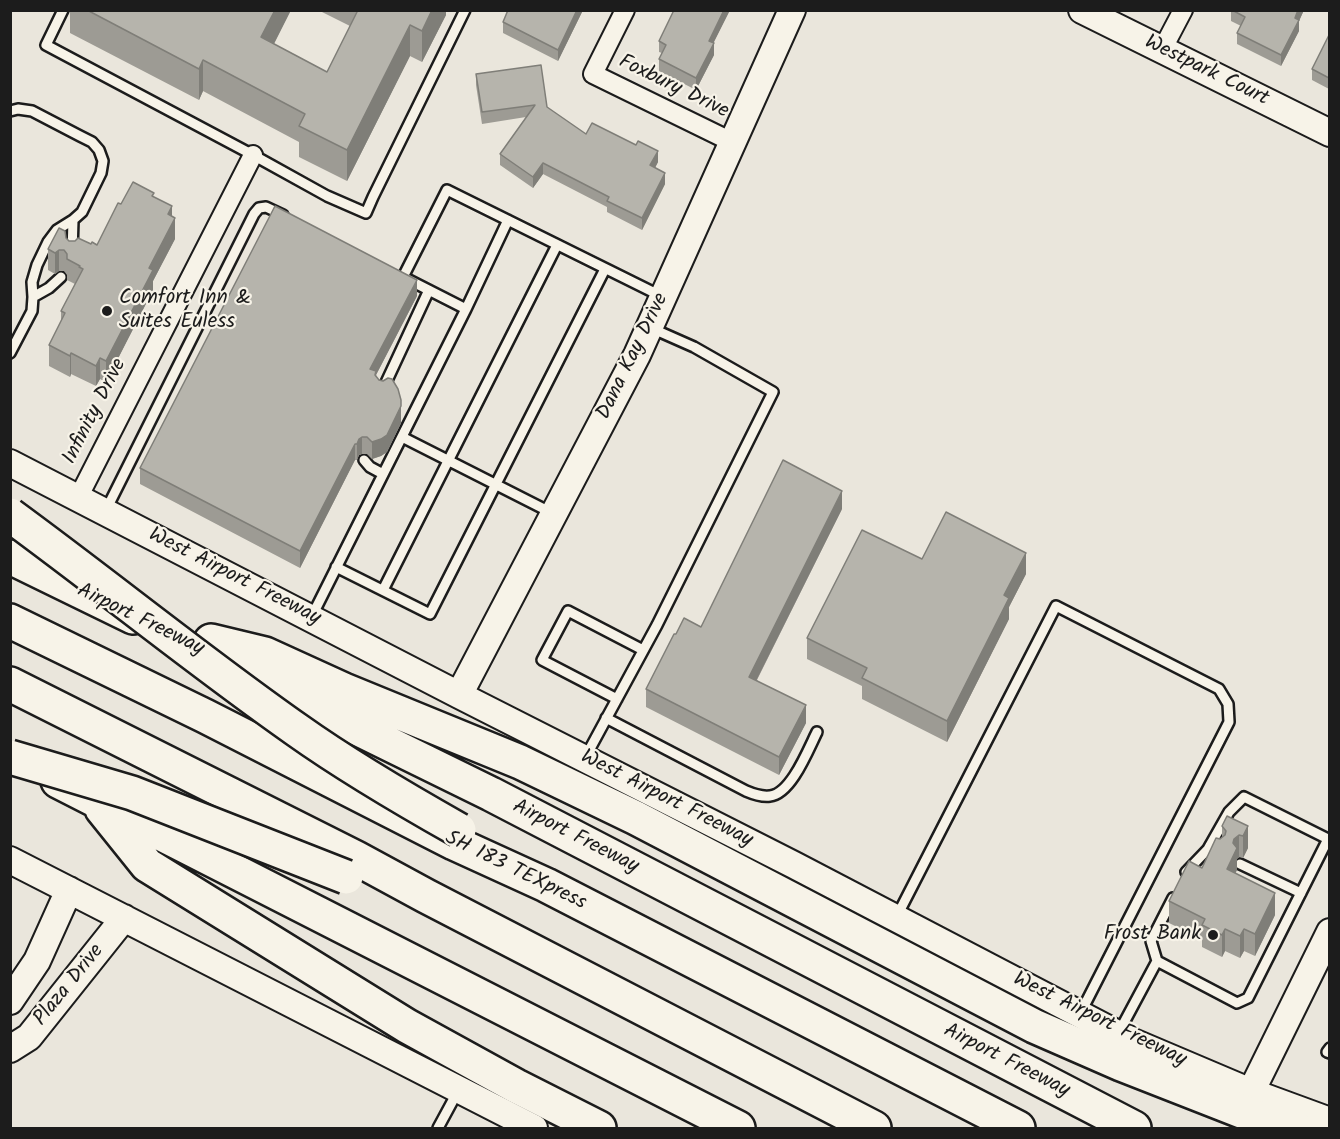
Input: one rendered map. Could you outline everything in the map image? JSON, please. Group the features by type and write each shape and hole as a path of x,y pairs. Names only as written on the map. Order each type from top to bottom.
{"highway":[{"path":"10,515 299,732 457,837"},
{"name":"Airport Freeway","path":"10,557 491,794 1134,1128"},
{"name":"SH 183 TEXpress","path":"10,621 457,837 1018,1128"},
{"path":"152,627 265,654 344,690 520,762 636,818 1034,1026 1121,1064 1259,1118 1296,1128"},
{"path":"10,684 156,756 351,867"},
{"path":"10,757 132,793 351,867 426,896 874,1128"},
{"path":"10,757 738,1128"},
{"path":"92,797 147,865 407,1026 516,1086 599,1128"}],"main road":[{"name":"Dana Kay Drive","path":"459,695 637,355 792,10"},
{"name":"Westpark Court","path":"1082,10 1329,134"},
{"name":"West Airport Freeway","path":"10,463 896,918 1118,1035 1251,1092 1329,1121"},
{"path":"10,860 534,1128"},
{"name":"Plaza Drive","path":"13,990 37,961 69,890"},
{"name":"Plaza Drive","path":"10,1049 29,1037 124,918"},
{"path":"1251,1092 1329,932"}],"street":[{"name":"Foxbury Drive","path":"625,10 593,74 732,142"},
{"path":"1162,50 1183,10"},
{"name":"Infinity Drive","path":"78,498 253,155"}],"lane":[{"path":"63,10 46,45 327,196 366,213 465,10"},
{"path":"10,111 18,109 32,111 92,142 99,150 103,161 101,173 81,212 57,230 48,242 32,282 32,311 10,353"},
{"path":"404,277 447,190 663,297"},
{"path":"105,512 254,214 259,208 266,207 287,217"},
{"path":"72,256 73,220"},
{"path":"311,618 466,309 508,220"},
{"path":"383,590 557,245"},
{"path":"336,567 430,614 605,269"},
{"path":"393,272 466,309"},
{"path":"33,297 49,288 61,277"},
{"path":"382,391 429,290"},
{"path":"584,758 643,650 773,392 694,346 649,327"},
{"path":"402,437 554,514"},
{"path":"364,460 383,474"},
{"path":"896,918 1056,606 1219,689 1228,704 1229,722 1080,1015"},
{"path":"617,699 542,660 568,611 643,650"},
{"path":"606,718 746,791 769,797 781,793 790,782 817,732"},
{"path":"1157,961 1237,1003 1248,998 1328,840 1244,796 1229,812 1208,849 1182,881"},
{"path":"1208,849 1219,855"},
{"path":"1240,864 1301,893"},
{"path":"1118,1035 1157,961 1151,941 1176,891"},
{"path":"1329,1048 1327,1052 1329,1053"},
{"path":"438,1128 459,1089"}],"building":[{"path":"87,10 275,10 261,37 327,72 358,10 432,10 422,31 410,25 347,150 299,126 305,114 203,60 199,69"},
{"path":"508,10 577,10 558,50 503,22"},
{"path":"674,10 724,10 709,41 714,43 696,78 659,59 666,45 659,41"},
{"path":"1232,10 1298,10 1295,18 1299,20 1281,55 1237,33 1245,17"},
{"path":"1329,35 1329,78 1312,69"},
{"path":"541,65 547,107 586,134 592,123 636,145 638,141 658,151 650,165 665,173 642,218 607,201 609,197 543,163 533,177 500,154 535,105 482,112 476,74"},
{"name":"Comfort Inn & Suites Euless","path":"133,182 154,193 152,196 172,206 168,214 175,218 149,268 153,270 106,361 100,358 96,366 49,345 65,313 61,311 83,269 67,259 64,250 55,253 48,249 59,228 65,231 69,241 75,241 78,238 97,245 118,203 121,204"},
{"path":"275,206 417,280 370,369 376,371 375,375 379,380 392,379 398,389 401,406 387,435 372,442 367,437 362,437 355,444 300,551 140,468"},
{"path":"783,460 842,491 749,677 806,705 779,757 646,689 684,618 701,627"},
{"path":"946,512 1026,553 1004,595 1009,598 947,721 862,678 867,668 807,638 862,530 922,559"},
{"path":"1227,816 1248,826 1243,836 1239,835 1234,839 1233,843 1237,848 1227,869 1275,893 1255,934 1244,929 1240,936 1225,929 1222,935 1202,925 1205,919 1169,901 1189,861 1202,868 1216,838 1220,839 1225,835 1226,831 1222,826"}],"place":[{"name":"Comfort Inn & Suites Euless","path":"107,311"},
{"name":"Frost Bank","path":"1213,935"}]}
